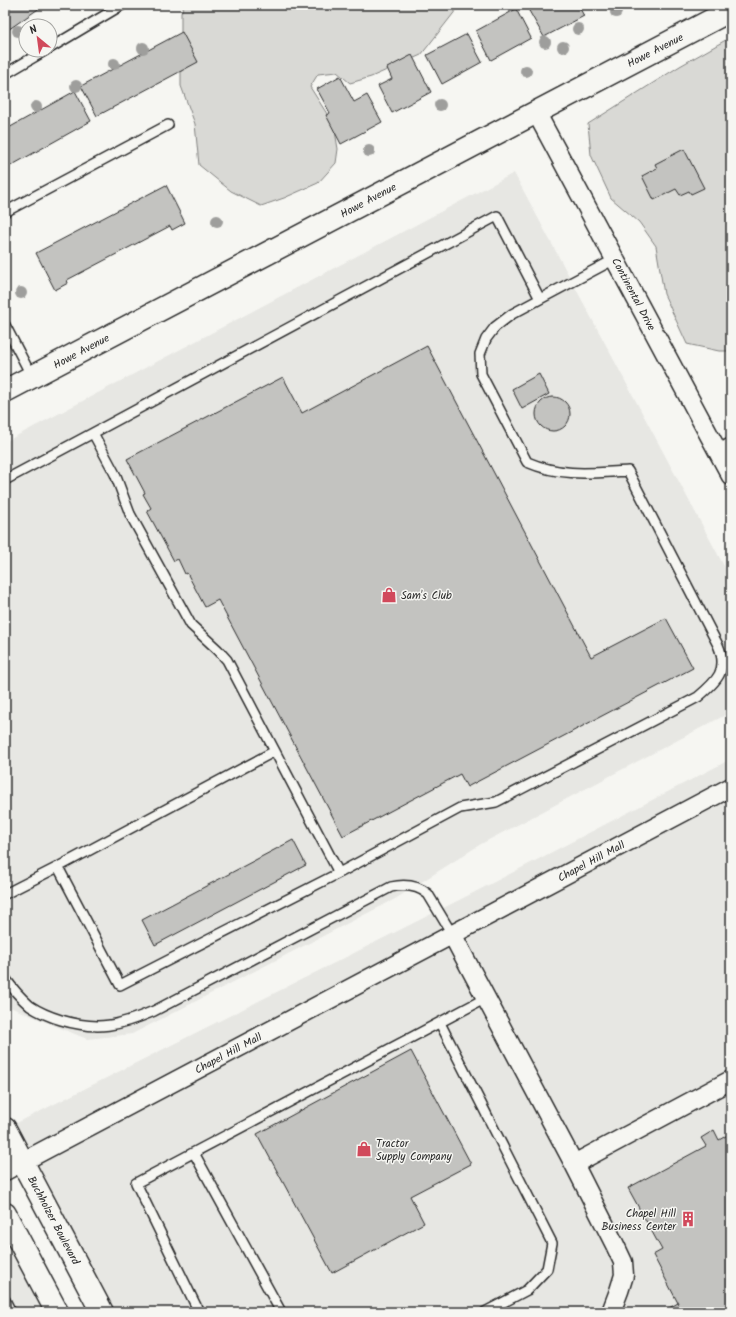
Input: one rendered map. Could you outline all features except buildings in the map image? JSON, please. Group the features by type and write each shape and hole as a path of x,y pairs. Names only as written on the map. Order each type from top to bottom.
{"street":[{"name":"Howe Avenue","path":"5,391 731,10"},
{"name":"Continental Drive","path":"536,112 615,259 724,446 731,476"},
{"name":"Chapel Hill Mall","path":"14,1166 731,787"},
{"path":"452,934 574,1164 623,1262 624,1275 611,1312"},
{"path":"574,1164 731,1080"},
{"name":"Buchholzer Boulevard","path":"5,1129 14,1166 102,1312"},
{"path":"5,1214 57,1312"}],"lane":[{"path":"58,43 122,5"},
{"path":"5,74 32,58"},
{"path":"5,212 168,125"},
{"path":"5,480 497,216 540,299"},
{"path":"58,867 120,985 339,873 460,808 496,802 698,697 718,678 722,666 723,655 721,650 628,471 579,473 563,472 542,468 527,462 480,374 480,354 486,339 495,327 512,314 615,259"},
{"path":"5,325 32,377"},
{"path":"93,433 115,474 130,514 191,625 227,660 339,873"},
{"path":"5,894 275,751"},
{"path":"5,978 12,988 30,1006 52,1018 96,1027 134,1020 154,1011 391,887 408,885 424,890 428,894 452,934"},
{"path":"199,1312 136,1183 486,998"},
{"path":"440,1022 552,1243 547,1269 527,1290 485,1312"},
{"path":"194,1152 281,1312"},
{"path":"5,1300 12,1312"}],"shaded area":[{"path":"184,5 460,5 421,55 371,77 350,83 337,72 318,74 310,87 334,125 338,149 336,163 318,183 261,206 231,191 199,165 195,124 181,86 181,13"},
{"path":"731,37 731,351 719,351 687,344 664,294 656,246 639,222 611,198 591,155 588,124 680,66"},
{"path":"514,173 731,579 731,712 481,844 395,899 132,1034 87,1039 5,1005 5,442"},
{"path":"731,759 731,1312 102,1312 5,1129 473,893"},
{"path":"5,1239 45,1312 5,1312"}],"place":[{"name":"Sam's Club","path":"389,595"},
{"name":"Tractor Supply Company","path":"364,1149"},
{"name":"Chapel Hill Business Center","path":"688,1219"}]}
